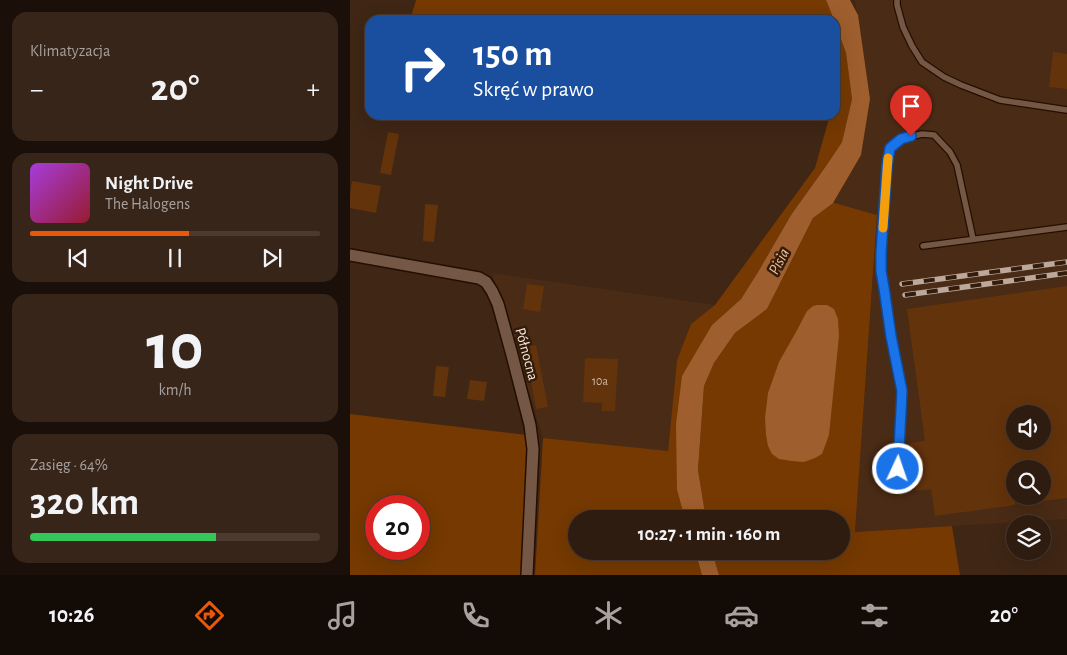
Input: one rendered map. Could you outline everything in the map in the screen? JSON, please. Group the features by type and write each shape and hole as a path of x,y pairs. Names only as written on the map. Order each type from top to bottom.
{"street":[{"name":"Północna","path":"350,255 479,278 486,282 492,292 498,304 512,355 530,424 534,449 527,575"}],"lane":[{"path":"897,0 903,28 912,46 922,62 944,77 1000,100 1067,110"},
{"path":"897,488 902,391 881,271 881,253 887,165 890,148 901,139 922,134 934,135 950,152 957,164 972,239"},
{"path":"923,246 1067,226"}],"shaded area":[{"path":"416,0 826,0 832,15 412,15"},
{"path":"855,0 1067,0 1067,519 1051,520 1051,515 1006,515 1006,523 855,532 877,216 833,203 861,155 870,99"},
{"path":"840,37 846,53 852,99 842,142 791,215 741,299 712,325 677,490 683,510 568,510 568,560 698,560 702,575 535,575 543,438 668,451 677,360 691,324 715,305 815,168 829,120 840,120"},
{"path":"831,202 877,215 855,532 952,526 960,575 719,575 715,560 850,560 850,510 705,510 698,470 704,386 714,363 735,333 767,309 813,218"},
{"path":"492,273 715,305 691,324 677,360 668,452 543,438"},
{"path":"350,414 527,435 528,456 521,575 350,575"}],"water":[{"name":"Pisia","path":"826,0 850,0 858,15 870,99 861,155 833,203 813,218 767,309 735,333 714,363 704,386 698,470 705,510 683,510 677,490 676,424 682,376 712,325 741,299 791,215 842,142 852,99 846,53 840,37 840,15 832,15"},
{"path":"817,305 827,305 834,309 838,319 839,336 829,435 822,454 815,458 804,462 779,459 772,454 766,435 765,418 768,393 779,362 807,311"},
{"path":"698,560 715,560 719,575 702,575"}],"building":[{"path":"1053,52 1067,54 1067,89 1049,87"},
{"path":"388,132 399,134 391,175 380,173"},
{"path":"352,181 381,186 376,213 350,208"},
{"path":"425,204 438,205 434,242 423,241"},
{"path":"527,284 544,286 540,312 523,309"},
{"path":"1067,286 1067,498 1051,500 1051,460 1006,460 1006,505 1015,505 935,516 931,489 916,491 912,463 910,443 925,441 907,309"},
{"path":"536,345 548,407 536,409 525,347"},
{"path":"585,358 618,359 615,411 602,411 602,403 583,402"},
{"path":"436,366 449,367 445,397 433,396"},
{"path":"470,380 487,382 484,401 467,399"}],"railway":[{"path":"902,284 1067,262"},
{"path":"905,295 1067,273"}],"slow traffic":[{"path":"883,228 888,158"}],"route":[{"path":"898,469 902,391 881,271 881,253 887,165 890,148 901,139 911,136"}]}
